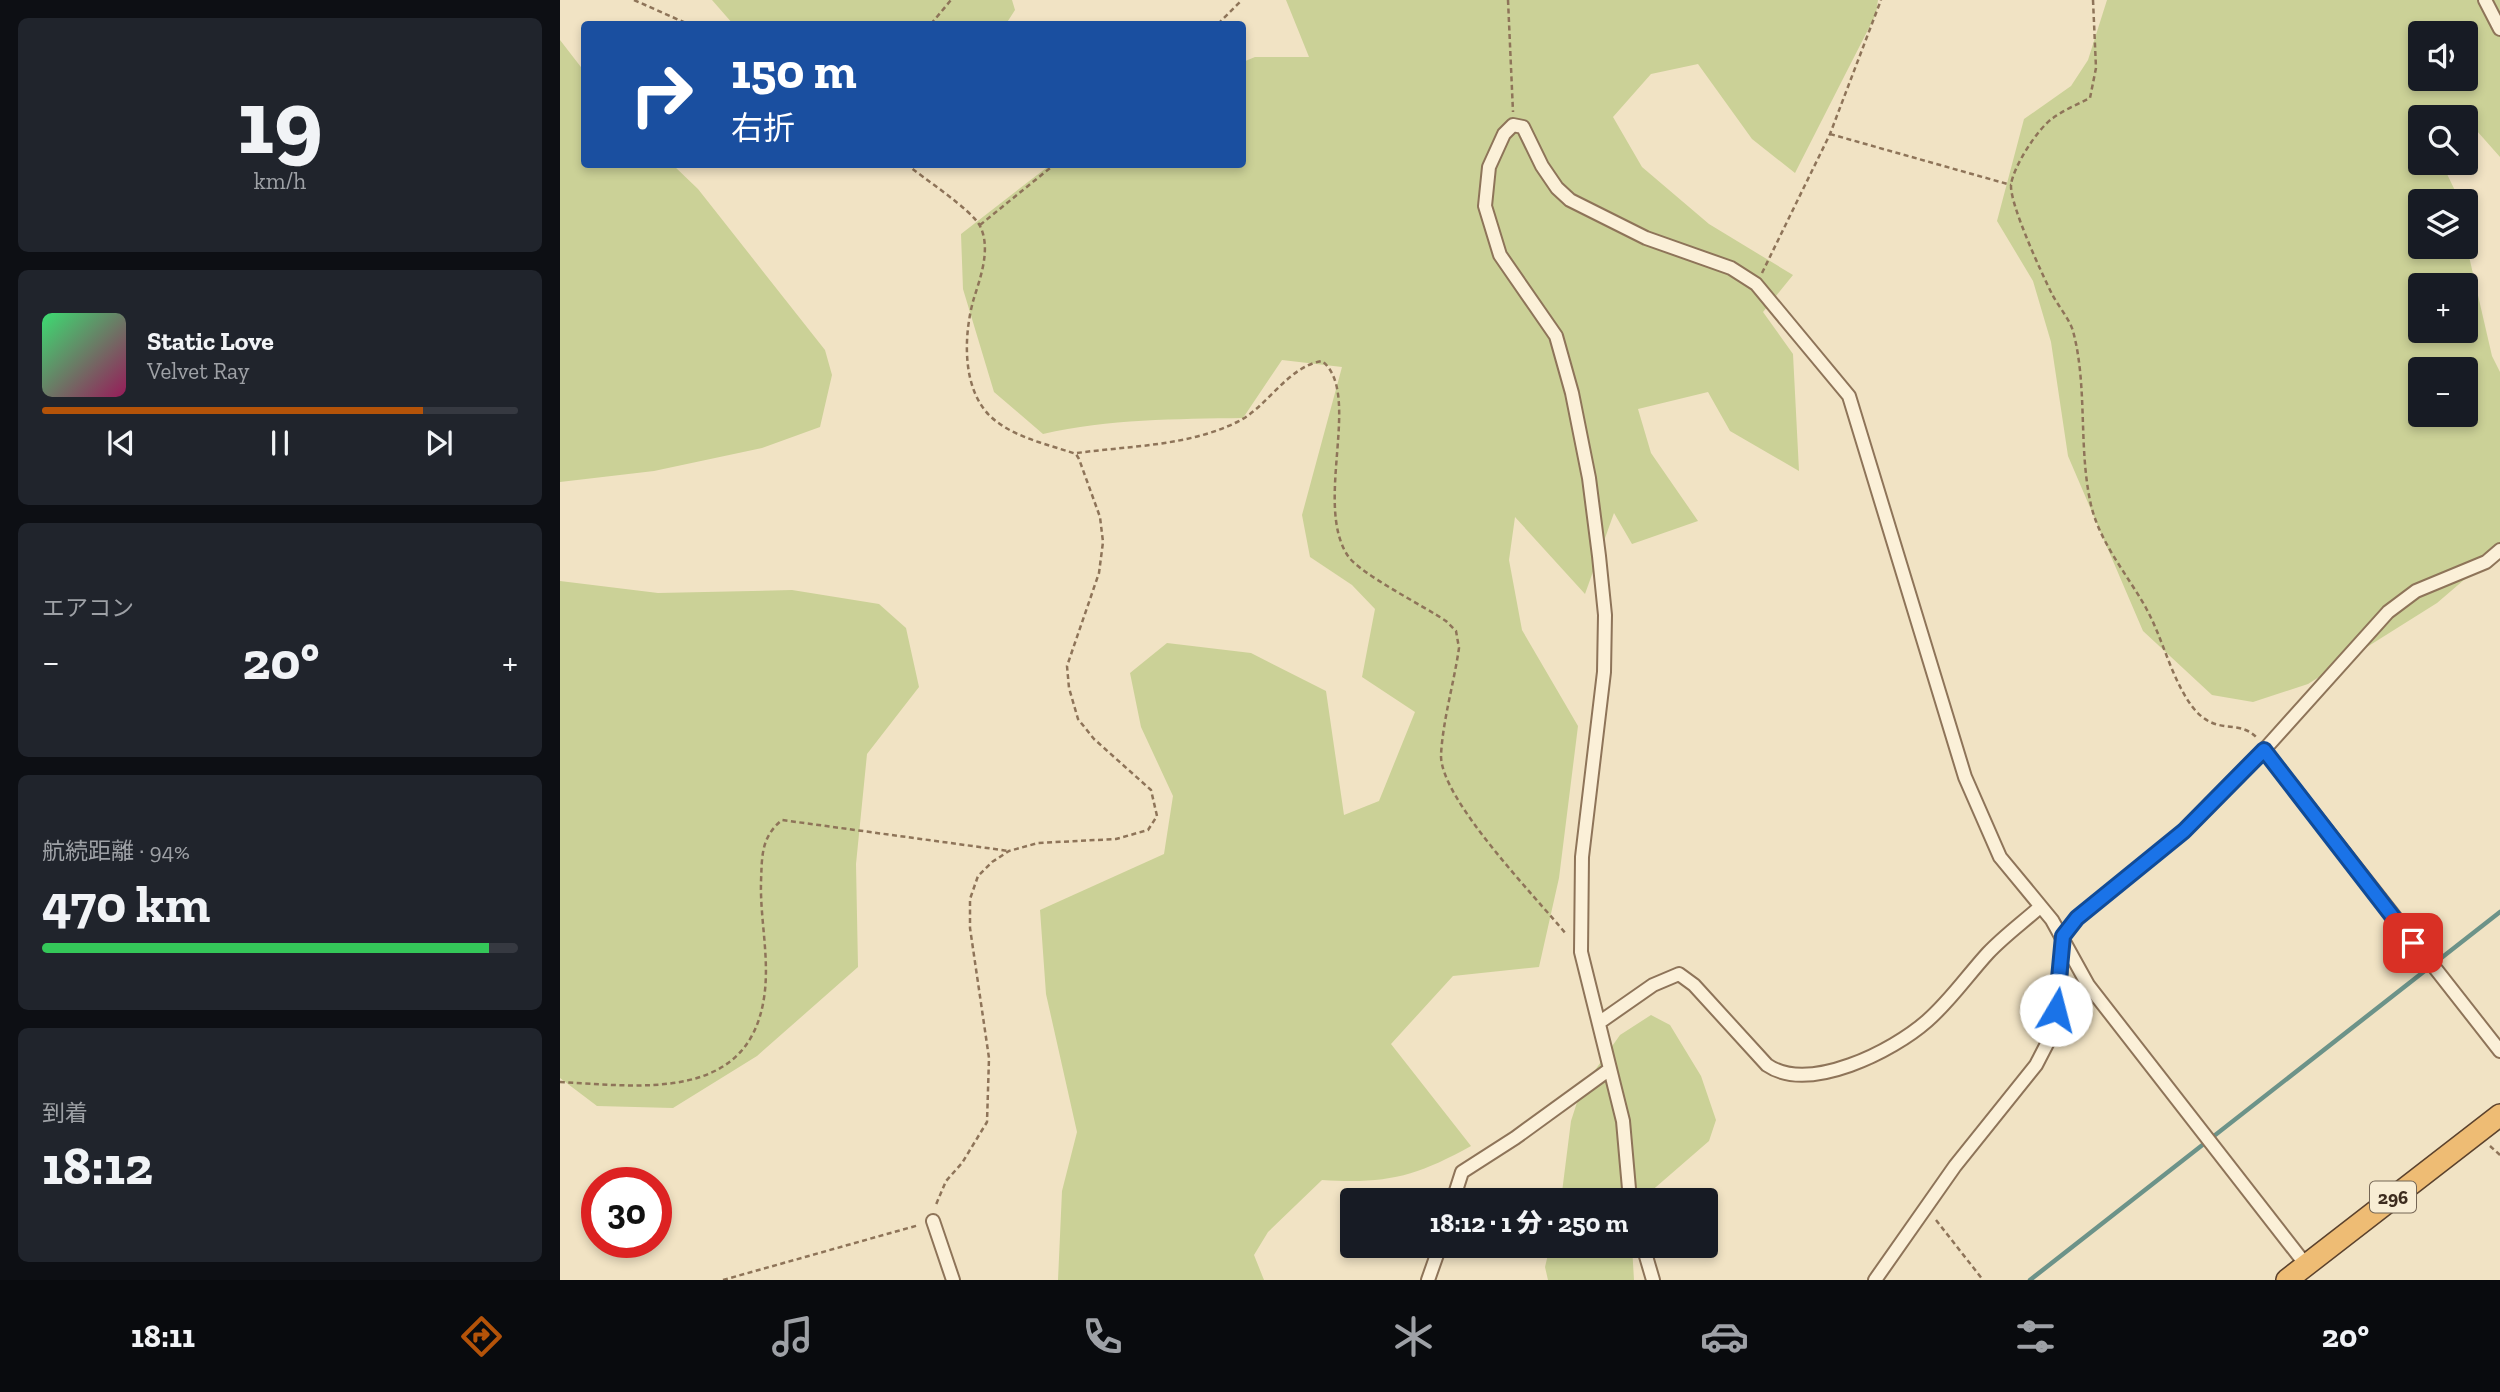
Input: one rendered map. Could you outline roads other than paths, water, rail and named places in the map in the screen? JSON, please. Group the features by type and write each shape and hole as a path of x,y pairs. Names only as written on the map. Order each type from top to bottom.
{"highway":[{"name":"296","path":"2287,1280 2500,1115"}],"street":[{"path":"2485,0 2500,29"},
{"path":"1629,1188 1623,1121 1581,952 1582,857 1595,768 1604,672 1605,615 1589,478 1572,393 1556,336 1500,255 1485,206 1489,167 1500,141 1513,125 1523,127 1542,166 1557,188 1570,200 1646,238 1731,268 1756,284 1849,396 1965,777 2000,857 2063,936 2088,985 2306,1265"},
{"path":"1875,1280 1928,1209 1955,1166 2036,1065 2051,1036 2060,985 2063,936 2077,918 2184,831 2264,750 2388,612 2416,592 2499,554"},
{"path":"2264,750 2500,1051"},
{"path":"1600,1022 1653,985 1679,974 1694,985 1767,1065 1779,1074 1815,1075 1881,1052 1927,1022 1994,947 2040,907"},
{"path":"1457,1188 1462,1172 1515,1138 1611,1069"},
{"path":"933,1221 953,1280"},
{"path":"1428,1280 1436,1258"},
{"path":"1647,1258 1653,1280"}],"waterway":[{"path":"2030,1280 2500,912"}]}
